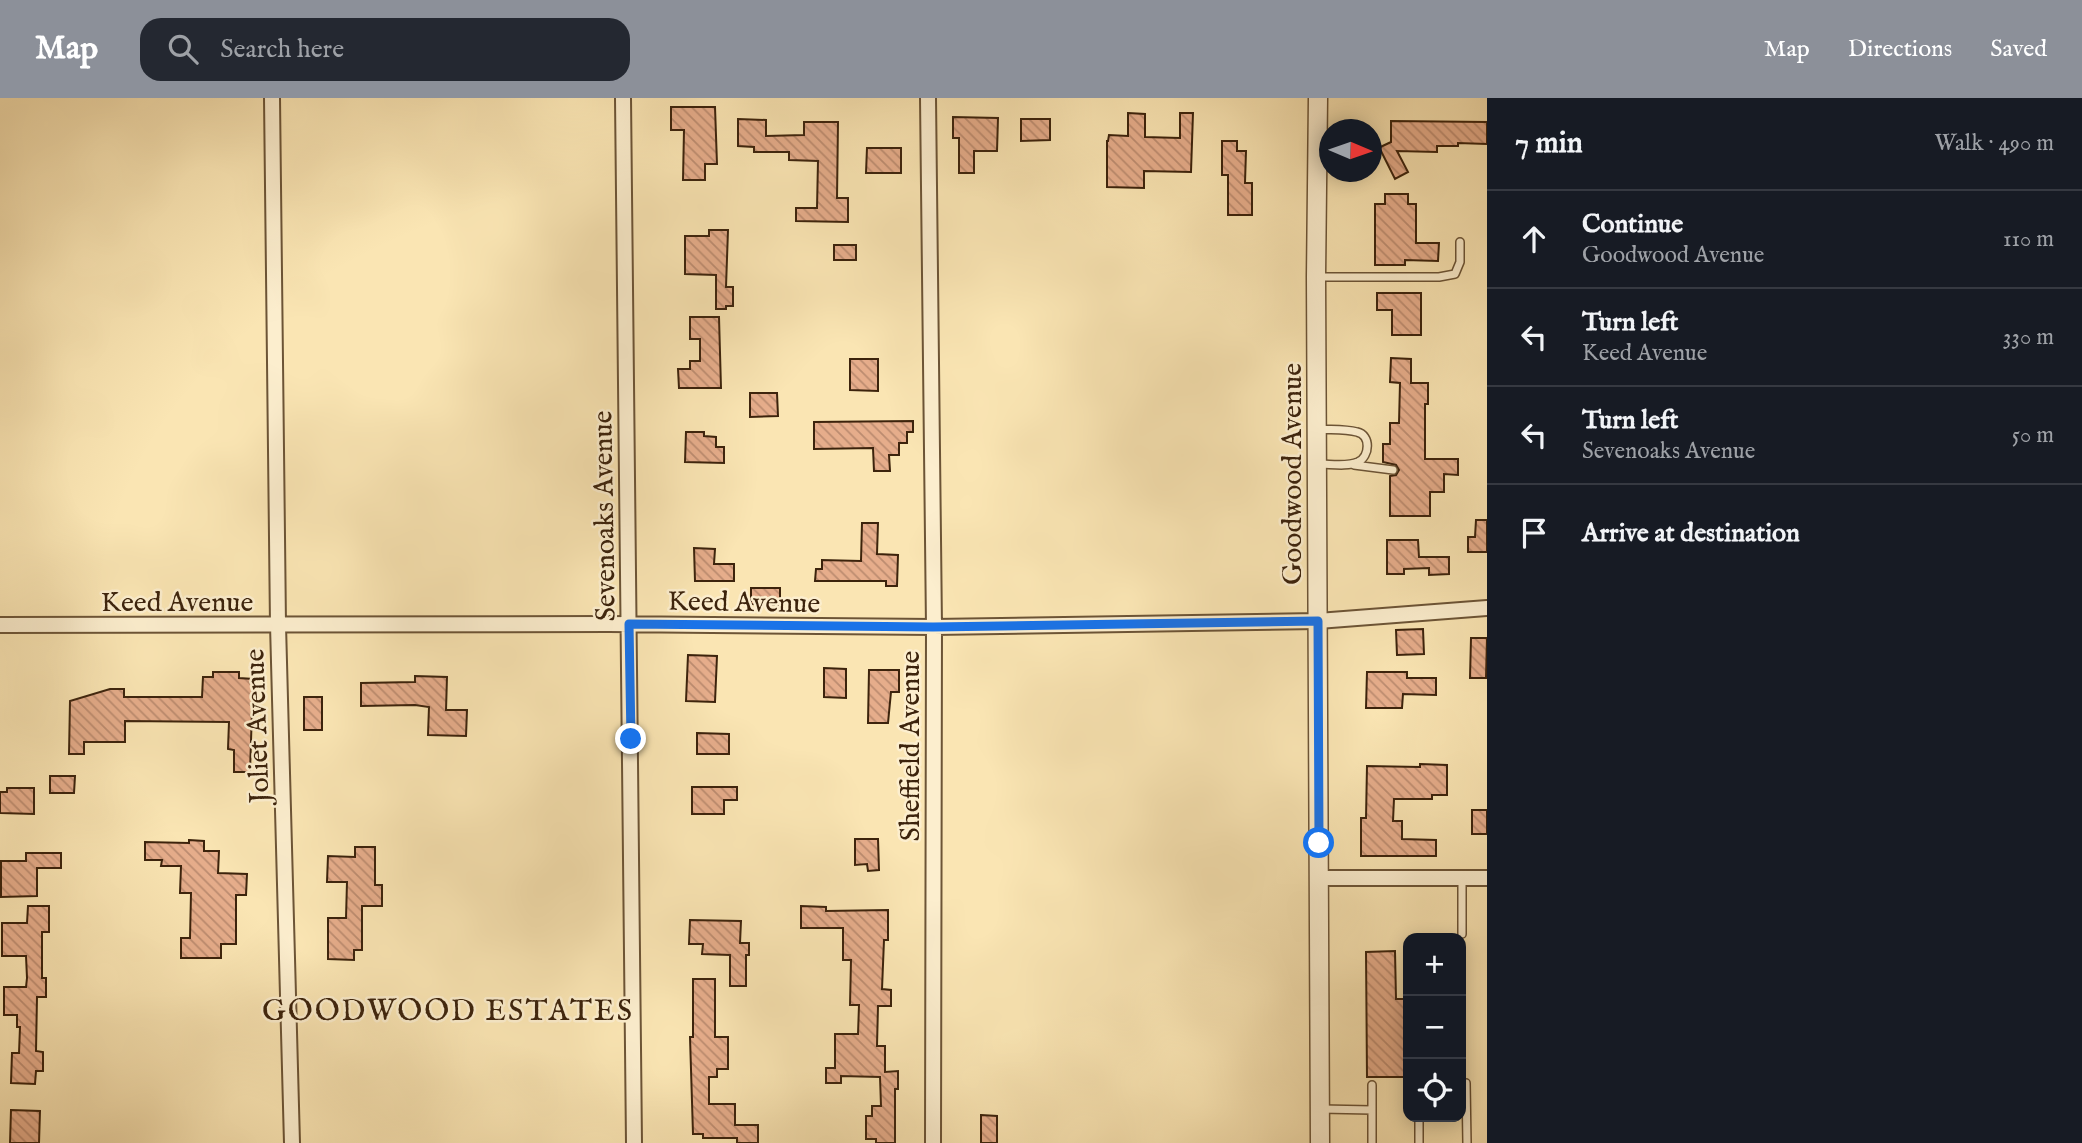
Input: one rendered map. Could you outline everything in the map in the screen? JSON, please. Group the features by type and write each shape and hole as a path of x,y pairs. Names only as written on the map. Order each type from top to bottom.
{"street":[{"name":"Joliet Avenue","path":"272,98 278,625 292,1143"},
{"name":"Sevenoaks Avenue","path":"623,98 634,1143"},
{"name":"Sheffield Avenue","path":"928,98 933,627 933,1143"},
{"name":"Goodwood Avenue","path":"1318,98 1316,277 1320,1143"},
{"name":"Keed Avenue","path":"0,625 629,624 933,627 1318,621 1487,608"},
{"path":"1319,878 1487,878"}],"lane":[{"path":"1316,277 1439,277 1455,274 1460,262 1460,242"},
{"path":"1317,429 1359,432 1365,437 1368,445 1366,455 1361,461 1350,464"},
{"path":"1317,464 1350,464 1393,470"},
{"path":"1462,878 1462,933"},
{"path":"1372,1085 1372,1143"},
{"path":"1320,1109 1372,1110"},
{"path":"1419,1122 1419,1143"},
{"path":"1466,1122 1466,1143"}],"building":[{"path":"671,107 715,107 717,164 705,164 705,180 683,180 684,130 671,130"},
{"path":"1128,113 1145,114 1145,137 1180,138 1180,113 1193,113 1191,172 1144,171 1144,188 1107,187 1107,141 1109,135 1128,136"},
{"path":"953,117 998,118 997,151 974,151 974,173 959,173 959,138 953,138"},
{"path":"738,119 766,120 766,136 804,135 804,122 838,122 837,198 848,198 848,222 796,221 796,208 817,208 818,161 789,160 789,152 754,152 754,147 738,146"},
{"path":"1021,119 1050,119 1050,140 1021,141"},
{"path":"1391,121 1487,122 1487,144 1458,143 1458,146 1437,146 1437,152 1397,151 1408,172 1395,179 1382,153 1382,146 1391,142"},
{"path":"1222,141 1237,141 1237,151 1246,151 1245,183 1252,183 1252,215 1228,215 1228,175 1222,175"},
{"path":"867,148 901,148 901,173 866,173"},
{"path":"1385,194 1408,194 1408,204 1416,204 1416,243 1439,243 1438,261 1405,260 1405,265 1375,265 1375,204 1385,204"},
{"path":"709,230 728,230 726,287 733,287 733,306 726,306 726,309 716,309 716,275 685,274 685,236 709,236"},
{"path":"834,245 856,245 856,260 834,260"},
{"path":"1377,293 1421,293 1421,335 1392,335 1392,310 1377,310"},
{"path":"690,317 719,317 721,388 679,388 678,369 690,369 690,361 700,361 700,339 690,339"},
{"path":"1391,358 1411,359 1411,383 1428,383 1428,404 1425,404 1425,459 1458,459 1458,475 1444,474 1444,492 1430,492 1430,516 1390,516 1390,476 1396,475 1399,470 1396,465 1383,462 1383,444 1390,444 1390,423 1399,423 1400,383 1390,382"},
{"path":"850,359 878,359 878,391 850,390"},
{"path":"750,393 777,393 778,416 750,417"},
{"path":"913,421 913,432 907,432 907,443 899,443 899,455 889,455 890,471 874,471 873,448 814,449 814,422"},
{"path":"686,432 704,432 704,436 716,437 716,447 724,447 724,463 685,462"},
{"path":"1476,520 1487,520 1487,552 1468,552 1468,537 1475,537"},
{"path":"862,523 878,523 877,554 898,555 897,586 886,586 886,581 815,581 816,569 822,569 822,560 861,561"},
{"path":"1387,540 1418,540 1419,557 1449,557 1449,574 1429,575 1429,568 1404,569 1404,574 1387,574"},
{"path":"694,548 715,549 714,564 734,564 734,581 695,581"},
{"path":"751,588 780,588 780,605 751,604"},
{"path":"1423,629 1424,654 1397,655 1396,630"},
{"path":"1471,638 1487,638 1486,678 1470,678"},
{"path":"688,655 717,656 715,702 686,701"},
{"path":"824,668 846,669 846,698 824,697"},
{"path":"869,670 899,670 899,692 891,692 888,723 868,723"},
{"path":"213,672 239,672 239,678 253,679 250,772 234,772 234,750 228,749 229,722 125,721 125,742 84,742 84,754 69,754 70,701 110,689 124,689 124,697 202,697 203,677 213,677"},
{"path":"1367,672 1407,672 1407,678 1436,678 1436,695 1403,694 1402,708 1366,708"},
{"path":"415,676 447,677 446,710 467,710 466,736 428,735 429,707 361,706 361,683 415,682"},
{"path":"304,697 322,697 322,730 304,730"},
{"path":"697,733 729,734 729,754 697,754"},
{"path":"1420,764 1447,765 1447,795 1432,795 1432,799 1394,799 1393,821 1402,821 1402,839 1436,840 1436,856 1361,856 1361,818 1366,818 1367,766 1420,767"},
{"path":"50,776 75,776 74,793 50,793"},
{"path":"692,787 737,787 737,800 724,800 724,814 692,814"},
{"path":"7,788 34,788 34,814 0,813 0,792 7,792"},
{"path":"1472,810 1487,810 1487,834 1472,834"},
{"path":"855,839 878,839 879,870 868,871 867,864 855,865"},
{"path":"189,840 204,841 204,851 219,851 218,873 247,874 246,895 236,895 236,944 221,944 221,958 181,958 181,938 190,938 191,893 180,893 181,866 161,866 162,860 145,860 145,842 189,843"},
{"path":"355,847 375,847 375,885 382,885 382,906 362,906 362,950 354,950 354,960 328,959 328,918 346,918 347,882 327,882 328,856 355,857"},
{"path":"26,853 61,853 61,868 37,868 37,896 1,897 1,861 26,861"},
{"path":"28,906 49,906 49,932 42,932 42,978 46,978 46,997 37,997 36,1051 43,1052 43,1071 36,1071 35,1084 11,1083 12,1053 19,1053 20,1027 17,1027 17,1015 4,1015 4,987 26,987 27,978 26,956 2,956 2,923 27,923"},
{"path":"801,906 826,907 826,911 888,910 888,940 884,940 882,989 891,990 891,1006 878,1006 877,1046 885,1046 885,1072 898,1071 898,1089 895,1089 895,1143 876,1143 876,1139 866,1139 866,1116 872,1116 872,1106 881,1106 880,1077 841,1076 841,1083 826,1083 826,1068 835,1068 835,1034 858,1034 859,1005 850,1005 851,960 843,960 843,928 801,928"},
{"path":"690,920 741,921 740,943 749,943 749,955 746,955 746,986 730,986 730,955 702,954 703,944 689,944"},
{"path":"1395,951 1396,999 1403,999 1403,1077 1367,1077 1366,952"},
{"path":"693,979 715,979 715,1037 728,1037 728,1069 717,1069 717,1077 709,1077 709,1104 735,1104 735,1125 758,1125 758,1143 737,1143 737,1138 703,1138 703,1134 693,1134 690,1037 693,1037"},
{"path":"11,1110 40,1111 39,1143 10,1143"},
{"path":"981,1115 997,1116 997,1143 981,1143"}],"district":[{"name":"GOODWOOD ESTATES","path":"448,1010"}],"route":[{"path":"631,739 629,624 933,627 1318,621 1319,843"}]}
